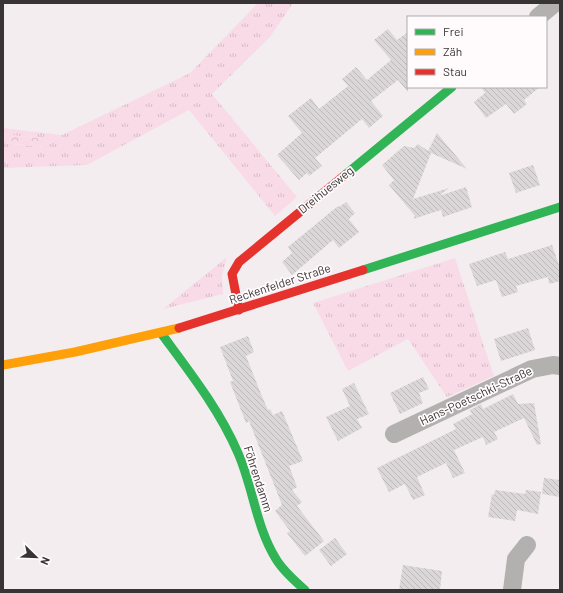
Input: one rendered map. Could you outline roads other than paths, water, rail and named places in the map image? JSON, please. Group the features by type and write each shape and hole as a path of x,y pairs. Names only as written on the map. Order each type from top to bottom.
{"street":[{"path":"539,16 555,3"},
{"name":"Dreihuesweg","path":"239,310 232,274 238,262 451,88"},
{"name":"Reckenfelder Straße","path":"3,365 75,352 161,333 239,310 560,207"},
{"name":"Föhrendamm","path":"161,333 203,390 239,454 257,516 273,556 305,590"},
{"name":"Hans-Poetschki-Straße","path":"394,434 532,369 553,365 560,366"},
{"path":"512,590 516,559 527,545"}]}
